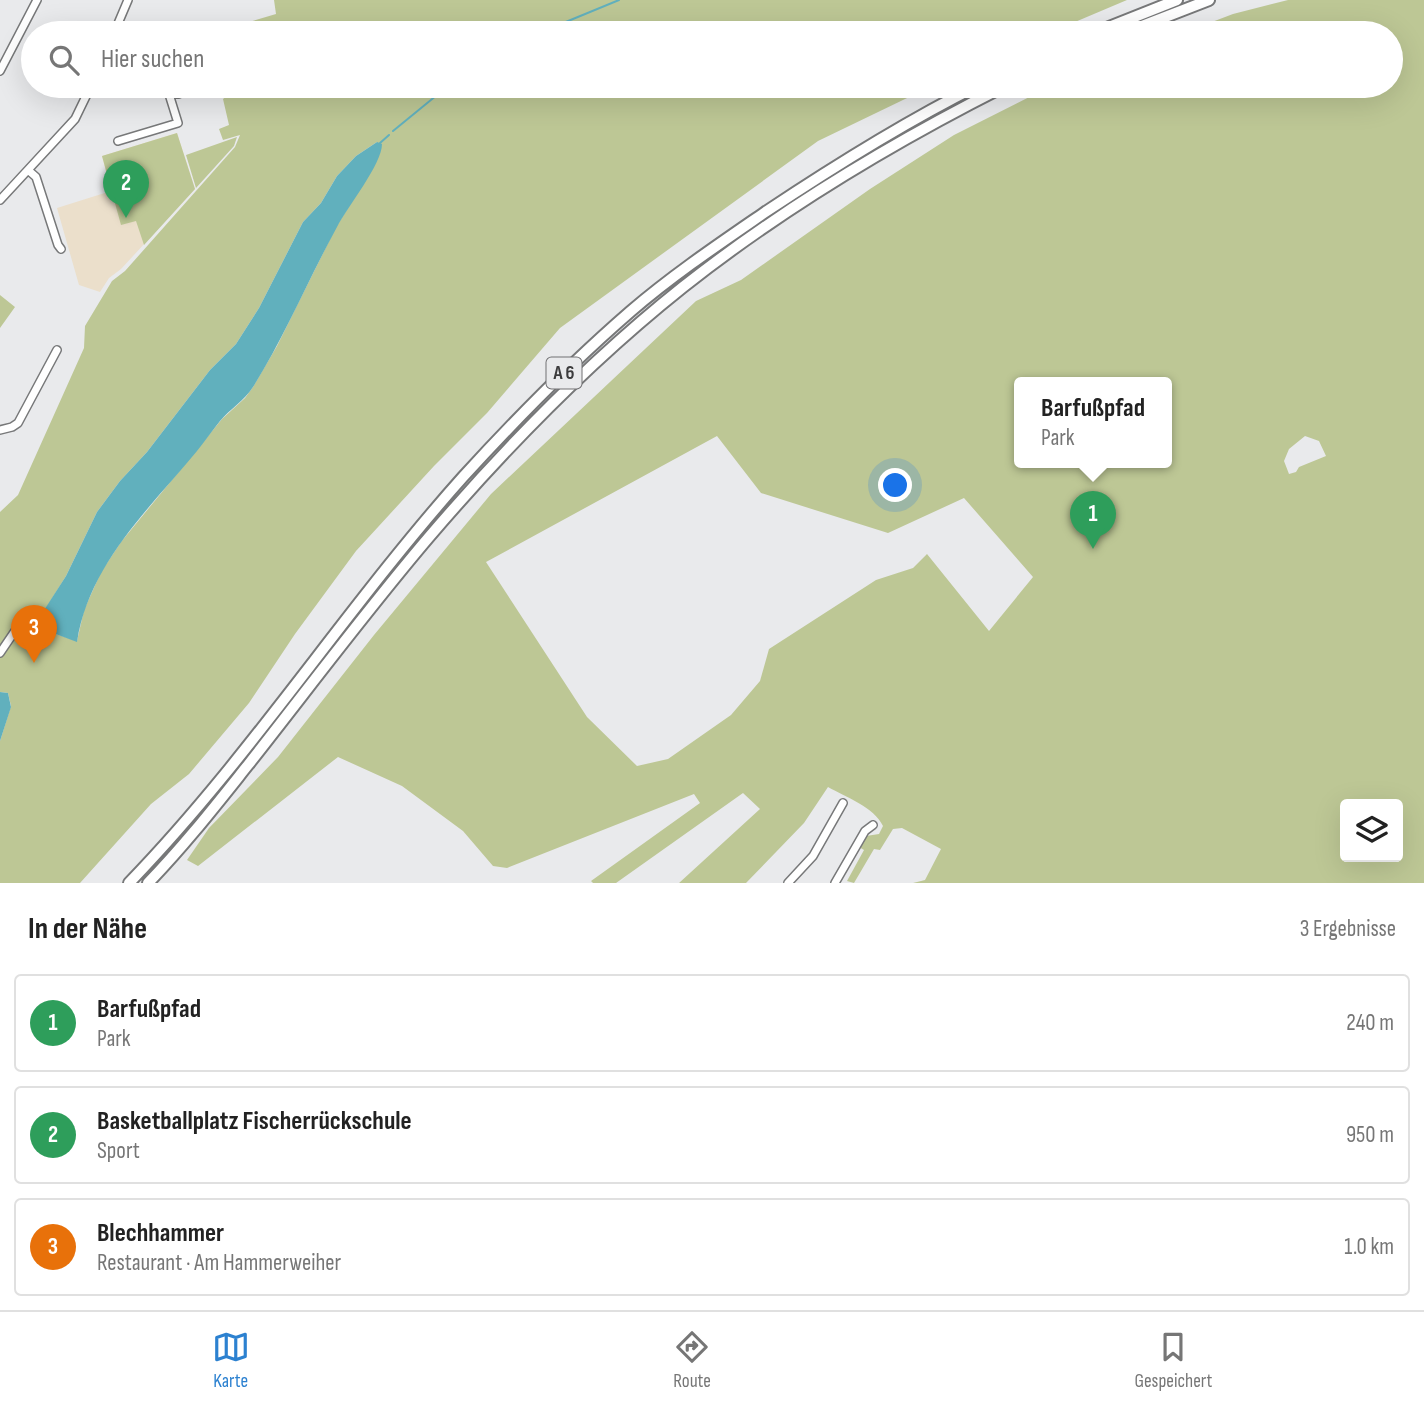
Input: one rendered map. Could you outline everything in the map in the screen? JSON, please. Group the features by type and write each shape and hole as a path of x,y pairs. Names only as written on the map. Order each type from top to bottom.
{"highway":[{"path":"1124,21 1177,0"},
{"path":"1155,21 1209,0"},
{"name":"A 6","path":"129,883 188,819 419,529 516,421 600,339 655,292 741,229 845,159 952,98"},
{"name":"A 6","path":"148,883 202,823 428,537 526,430 612,347 685,286 750,238 849,172 934,121 981,98"}],"street":[{"path":"26,21 37,0"},
{"path":"119,21 128,0"},
{"path":"0,71 21,31"},
{"path":"0,200 75,119 85,98"},
{"path":"118,141 178,123 170,98"},
{"path":"28,170 36,177 61,249"},
{"path":"0,430 18,423 57,350"},
{"path":"0,653 19,625"},
{"path":"788,883 813,856 843,803"},
{"path":"835,883 865,831 873,825"}],"shaded area":[{"path":"177,133 195,189 121,269 109,278 100,292 79,285 57,208 111,191 102,156"}],"green space":[{"path":"274,0 1127,0 1077,21 252,21 276,14"},
{"path":"1288,0 1424,0 1424,883 913,883 925,880 941,849 902,828 893,829 880,850 874,849 854,883 847,881 864,850 859,847 866,836 879,834 883,826 866,808 828,787 804,823 746,883 679,883 760,809 743,793 616,883 593,883 591,881 700,803 694,794 507,868 493,866 463,831 402,786 338,757 198,866 187,860 209,828 278,757 374,635 491,494 696,301 741,280 870,189 954,135 1027,98 1403,98 1403,21 1215,21","holes":["717,436 761,493 888,533 964,498 1033,577 989,631 927,554 913,568 876,580 769,649 760,681 731,715 668,759 637,766 587,717 486,562","1305,436 1319,441 1326,456 1289,474 1284,461 1289,449"]},
{"path":"907,98 818,141 560,328 487,413 356,551 295,634 249,703 189,774 151,804 80,883 0,883 0,741 11,706 8,693 0,692 0,512 18,495 84,348 85,326 112,281 125,271 235,147 240,135 223,140 219,129 229,125 223,99","holes":["377,142 373,168 336,227 277,346 253,387 222,419 121,542 101,572 84,610 77,641 53,633 44,634 46,608 66,576 97,512 210,370 236,344 259,308 303,222 321,203 337,176 356,156"]},
{"path":"177,133 195,189 144,245 136,221 121,225 102,156"},
{"path":"237,137 234,146 196,188 186,155"},
{"path":"0,295 15,307 0,328"}],"water":[{"path":"377,142 382,144 377,162 337,227 265,368 249,392 220,421 124,539 94,587 77,642 53,633 34,638 30,632 66,576 97,512 210,370 236,344 259,308 303,222 321,203 337,176 356,156"},
{"path":"0,692 8,693 11,707 0,741"}],"waterway":[{"path":"568,21 619,0"},
{"path":"393,131 433,98"},
{"path":"380,143 389,135"}],"place":[{"name":"Basketballplatz Fischerrückschule","path":"126,218"},
{"name":"Barfußpfad","path":"1093,549"},
{"name":"Blechhammer","path":"34,663"}]}
